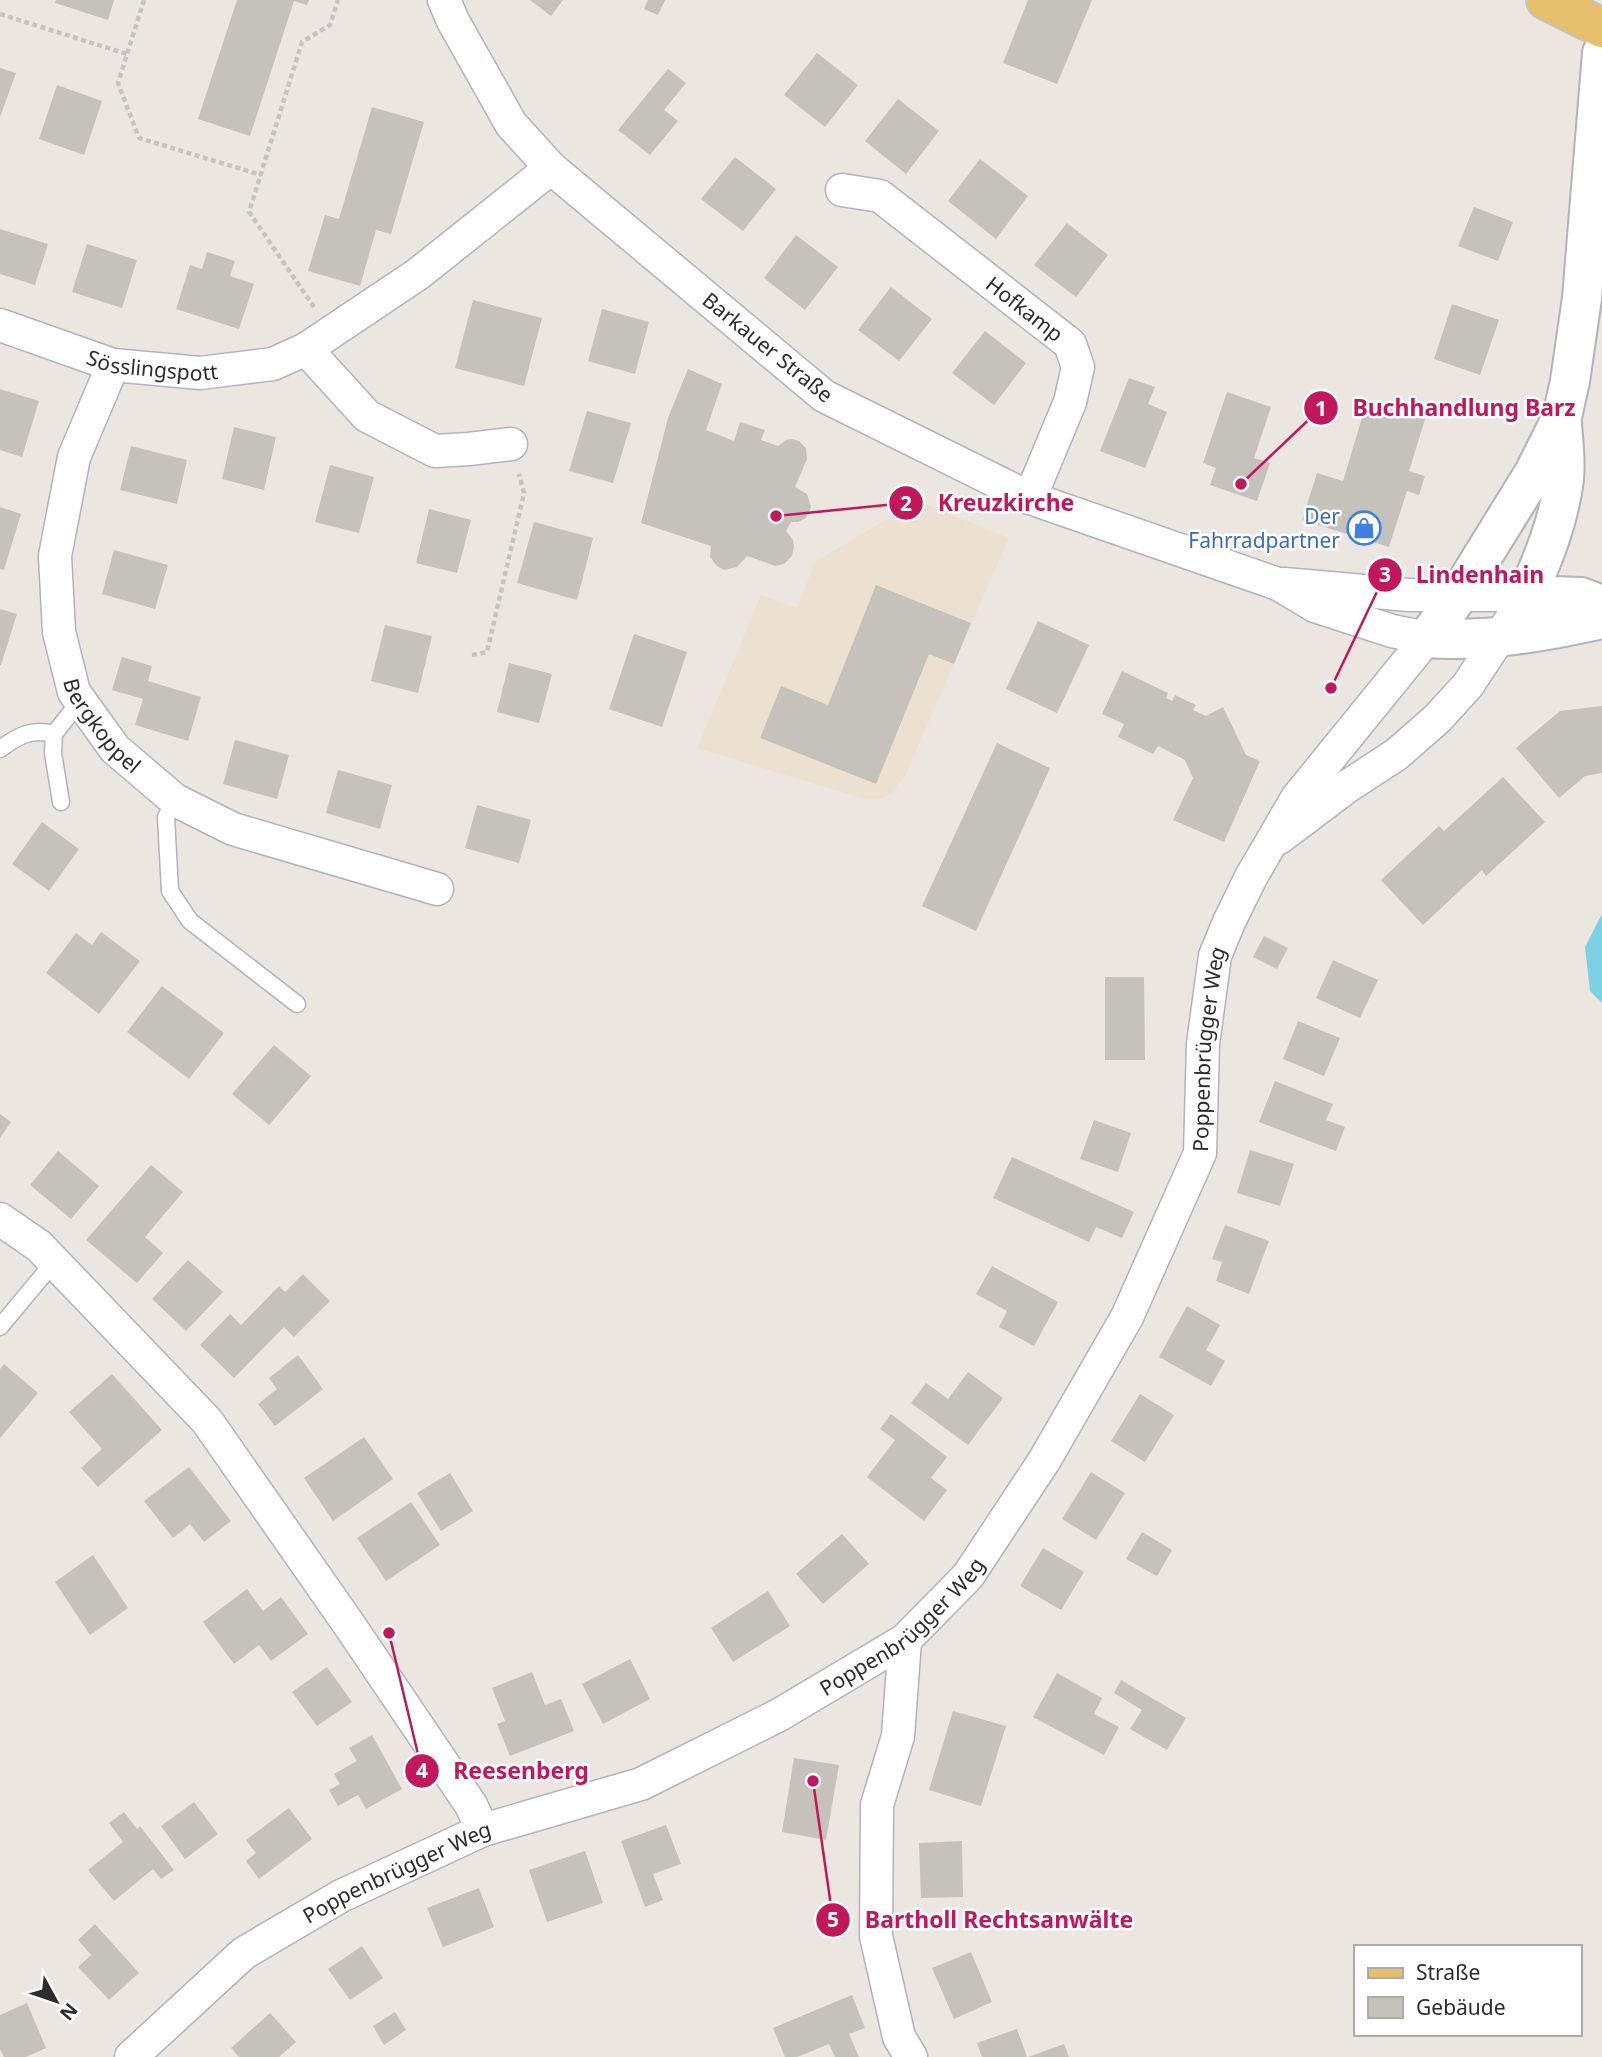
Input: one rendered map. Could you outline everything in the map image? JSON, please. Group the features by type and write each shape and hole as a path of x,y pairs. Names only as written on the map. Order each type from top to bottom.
{"main road":[{"path":"1546,0 1602,28"}],"street":[{"name":"Barkauer Straße","path":"444,0 453,22 511,124 551,167 824,396 1030,498 1278,584 1315,606 1392,631 1427,638 1462,640 1501,637 1602,619"},
{"path":"1598,0 1602,28"},
{"path":"1527,595 1556,520 1564,478 1562,417 1582,298 1602,53"},
{"name":"Sösslingspott","path":"0,325 113,365 200,373 273,365 306,349 418,274 551,167"},
{"name":"Hofkamp","path":"842,190 880,196 1070,344 1078,367 1069,402 1030,498"},
{"path":"306,349 367,415 435,450 511,444"},
{"name":"Bergkoppel","path":"113,365 74,457 55,556 59,632 74,692 116,749 175,800 233,829 437,889"},
{"name":"Poppenbrügger Weg","path":"131,2057 244,1953 341,1896 483,1830 641,1784 779,1716 905,1640 968,1576 1044,1461 1127,1317 1200,1153 1203,1044 1215,956 1238,903 1297,798 1458,596 1534,473 1562,417"},
{"name":"Barkauer Straße","path":"1278,584 1409,595 1581,597 1602,605"},
{"name":"Poppenbrügger Weg","path":"1273,843 1348,786 1398,754 1438,718 1468,685 1527,595"},
{"path":"0,1219 39,1246 206,1421 471,1805 483,1830"},
{"path":"905,1640 898,1736 877,1805 876,1936 899,2037 911,2057"}],"lane":[{"path":"61,802 53,753 54,734 80,701"},
{"path":"0,749 20,734 41,731 54,734"},
{"path":"175,800 166,817 170,891 190,921 297,1004"},
{"path":"0,1327 54,1262"}],"path":[{"path":"144,0 117,83 139,138 261,175"},
{"path":"332,332 248,212 302,42 330,25 338,0"},
{"path":"0,14 127,54"},
{"path":"472,655 488,652 524,493 511,444"}],"shaded area":[{"path":"917,501 1009,538 905,776 893,793 880,799 864,799 697,748 761,595 797,608 815,562"}],"water":[{"path":"1602,914 1602,1003 1590,991 1585,947"}],"building":[{"path":"56,0 114,0 108,20 55,3"},
{"path":"237,0 309,0 307,5 294,1 250,136 198,119"},
{"path":"530,0 563,0 551,16"},
{"path":"648,0 665,0 658,15 644,9"},
{"path":"1028,0 1092,0 1057,84 1003,63"},
{"path":"817,53 858,85 825,127 784,95"},
{"path":"0,68 16,73 0,117"},
{"path":"668,69 686,83 664,110 678,121 650,155 618,130"},
{"path":"57,85 102,101 84,155 39,139"},
{"path":"898,99 939,131 906,174 865,141"},
{"path":"372,107 424,122 391,234 376,230 360,286 308,271 325,215 339,219"},
{"path":"735,157 776,189 743,231 701,199"},
{"path":"980,159 1028,196 996,239 948,201"},
{"path":"1474,207 1513,222 1498,261 1458,246"},
{"path":"1067,223 1108,255 1076,297 1034,265"},
{"path":"0,229 48,244 35,285 0,274"},
{"path":"796,235 838,267 805,310 764,278"},
{"path":"87,244 137,260 122,308 72,292"},
{"path":"207,252 235,261 230,276 254,284 239,329 176,309 190,265 202,269"},
{"path":"891,287 932,319 899,361 858,330"},
{"path":"473,300 542,318 524,386 455,368"},
{"path":"1452,304 1499,320 1480,375 1434,359"},
{"path":"602,309 649,322 635,374 588,361"},
{"path":"985,331 1026,363 994,405 952,373"},
{"path":"688,369 722,384 706,430 734,441 740,422 765,430 761,440 778,446 792,439 799,441 806,448 807,459 795,487 807,494 811,507 806,518 791,522 786,531 794,546 792,556 784,564 775,566 747,556 737,567 724,570 710,557 711,546 641,523 668,418"},
{"path":"1129,378 1155,387 1148,404 1167,412 1145,468 1100,451"},
{"path":"0,389 39,401 22,457 0,450"},
{"path":"1227,392 1271,407 1254,458 1270,463 1257,501 1210,485 1216,468 1203,463"},
{"path":"1367,401 1425,419 1409,471 1425,476 1419,495 1407,491 1389,547 1302,520 1317,473 1343,481"},
{"path":"587,411 631,423 613,483 569,471"},
{"path":"234,427 276,437 264,490 222,479"},
{"path":"131,446 187,460 177,504 120,490"},
{"path":"330,465 374,477 359,533 315,522"},
{"path":"0,507 21,514 4,570 0,569"},
{"path":"429,509 471,520 457,573 416,563"},
{"path":"534,522 593,538 577,600 517,583"},
{"path":"114,550 168,565 155,609 102,594"},
{"path":"876,585 971,623 954,664 929,654 876,784 760,738 781,686 828,705"},
{"path":"0,609 17,614 1,665 0,665"},
{"path":"1038,621 1089,645 1057,713 1006,689"},
{"path":"385,625 432,636 418,693 371,681"},
{"path":"634,634 687,652 662,727 609,709"},
{"path":"122,657 152,666 148,681 201,697 188,741 135,725 143,699 112,690"},
{"path":"509,663 552,674 539,723 497,712"},
{"path":"1122,671 1168,693 1166,698 1172,701 1175,695 1196,705 1193,710 1206,716 1223,707 1246,755 1260,761 1224,842 1173,820 1193,778 1185,760 1158,746 1153,754 1118,737 1124,724 1102,714"},
{"path":"1602,706 1602,773 1585,776 1559,798 1516,748 1560,711"},
{"path":"235,740 289,755 277,799 223,784"},
{"path":"997,743 1050,768 976,931 922,906"},
{"path":"338,770 392,785 380,829 326,813"},
{"path":"1503,777 1545,822 1486,876 1482,870 1423,925 1381,880 1439,826 1444,831"},
{"path":"477,805 531,820 519,863 465,848"},
{"path":"42,822 79,849 49,891 12,864"},
{"path":"101,932 140,961 99,1014 46,973 76,933 92,945"},
{"path":"1264,936 1288,948 1277,969 1253,957"},
{"path":"1333,960 1378,980 1360,1018 1316,998"},
{"path":"1105,977 1144,977 1145,1060 1105,1060"},
{"path":"162,986 224,1033 189,1079 127,1032"},
{"path":"1298,1021 1340,1038 1324,1076 1283,1059"},
{"path":"274,1045 311,1076 269,1125 232,1094"},
{"path":"1275,1081 1333,1104 1326,1120 1345,1127 1336,1151 1259,1122"},
{"path":"0,1114 11,1122 0,1138"},
{"path":"1094,1120 1131,1133 1118,1172 1080,1159"},
{"path":"1250,1150 1294,1164 1280,1206 1237,1193"},
{"path":"58,1151 99,1186 71,1219 30,1185"},
{"path":"1012,1157 1134,1212 1122,1238 1096,1227 1089,1242 993,1198"},
{"path":"151,1165 183,1192 145,1237 163,1253 137,1283 86,1240"},
{"path":"1225,1225 1269,1241 1249,1294 1216,1281 1222,1262 1212,1259"},
{"path":"188,1260 223,1292 186,1331 152,1299"},
{"path":"992,1266 1058,1302 1034,1346 999,1327 1007,1311 976,1294"},
{"path":"303,1274 330,1301 294,1337 284,1327 234,1378 200,1345 230,1314 241,1325 279,1286 285,1292"},
{"path":"1187,1306 1220,1325 1206,1350 1225,1361 1211,1386 1159,1357"},
{"path":"298,1355 323,1389 275,1426 258,1404 277,1389 269,1378"},
{"path":"4,1364 38,1393 0,1438 0,1369"},
{"path":"968,1372 1003,1398 968,1445 911,1403 926,1383 948,1399"},
{"path":"112,1374 162,1430 98,1487 81,1468 102,1449 69,1412"},
{"path":"1140,1394 1174,1415 1145,1462 1111,1441"},
{"path":"891,1414 947,1457 931,1478 947,1490 924,1521 867,1477 895,1440 880,1429"},
{"path":"364,1437 393,1479 333,1521 304,1478"},
{"path":"189,1467 231,1521 204,1542 190,1524 173,1538 144,1501"},
{"path":"1091,1472 1125,1493 1096,1540 1062,1519"},
{"path":"450,1473 473,1511 441,1531 417,1493"},
{"path":"411,1502 440,1545 386,1581 357,1538"},
{"path":"1142,1532 1172,1550 1157,1576 1126,1559"},
{"path":"842,1534 869,1564 823,1604 796,1574"},
{"path":"1043,1548 1084,1572 1061,1610 1020,1586"},
{"path":"93,1555 128,1608 90,1635 55,1582"},
{"path":"247,1589 263,1611 281,1597 308,1634 271,1661 259,1645 234,1664 203,1622"},
{"path":"768,1591 790,1626 733,1662 711,1628"},
{"path":"630,1659 650,1699 603,1724 582,1684"},
{"path":"327,1667 352,1702 317,1726 292,1692"},
{"path":"532,1672 545,1705 561,1699 574,1731 510,1756 497,1724 505,1721 492,1688"},
{"path":"1057,1673 1102,1698 1094,1714 1119,1727 1104,1755 1033,1717"},
{"path":"1121,1680 1186,1718 1167,1750 1130,1729 1142,1710 1114,1693"},
{"path":"953,1711 1006,1726 981,1806 929,1790"},
{"path":"372,1735 402,1789 366,1809 358,1795 338,1806 329,1790 340,1784 334,1774 357,1761 349,1748"},
{"path":"794,1758 839,1765 826,1840 782,1832"},
{"path":"194,1802 218,1834 185,1859 161,1826"},
{"path":"289,1808 312,1839 259,1879 246,1861 256,1853 246,1840"},
{"path":"124,1812 137,1829 140,1826 174,1870 161,1879 153,1869 114,1901 88,1870 123,1842 109,1823"},
{"path":"666,1825 681,1864 653,1874 663,1900 645,1907 621,1841"},
{"path":"962,1841 963,1897 921,1898 919,1843"},
{"path":"585,1851 603,1903 547,1922 529,1870"},
{"path":"479,1888 494,1927 443,1947 427,1908"},
{"path":"95,1924 139,1973 109,2000 78,1967 91,1955 78,1940"},
{"path":"362,1946 383,1978 350,2000 328,1969"},
{"path":"971,1952 992,2002 954,2019 932,1968"},
{"path":"852,1995 865,2028 849,2034 859,2057 835,2057 829,2044 797,2057 785,2057 773,2028"},
{"path":"27,2003 46,2048 26,2057 4,2057 0,2049 0,2015"},
{"path":"395,2012 406,2030 384,2045 373,2026"},
{"path":"270,2013 296,2042 279,2057 239,2057 231,2048"},
{"path":"1017,2029 1027,2057 982,2057 977,2043"},
{"path":"1064,2044 1069,2057 1028,2057"}],"place":[{"name":"Buchhandlung Barz","path":"1241,484"},
{"name":"Kreuzkirche","path":"776,516"},
{"name":"Der Fahrradpartner","path":"1364,528"},
{"name":"Lindenhain","path":"1331,688"},
{"name":"Reesenberg","path":"389,1633"},
{"name":"Bartholl Rechtsanwälte","path":"813,1781"}]}
